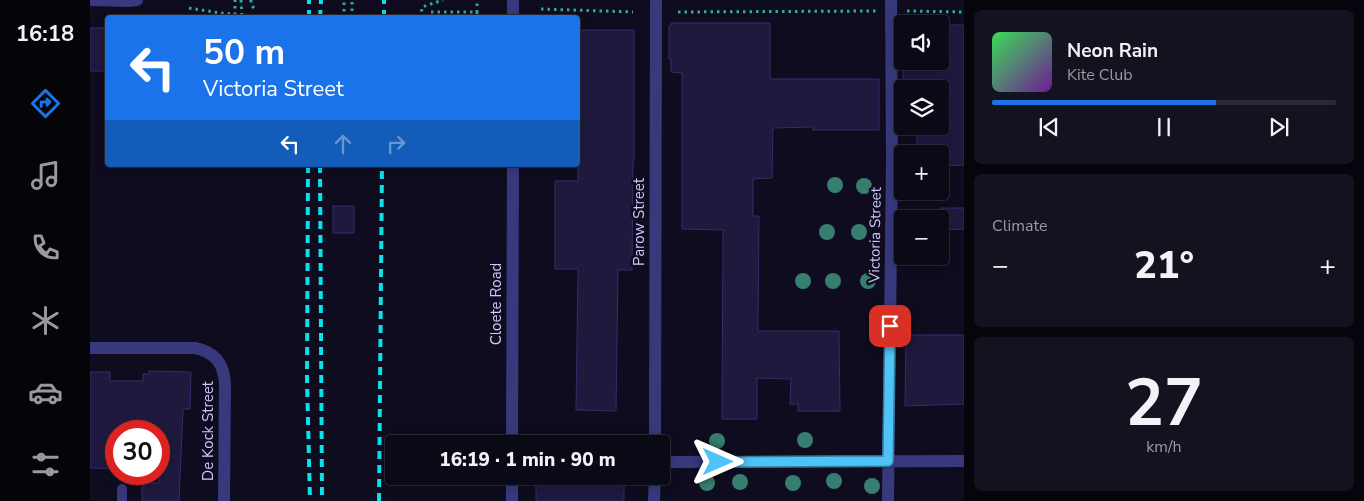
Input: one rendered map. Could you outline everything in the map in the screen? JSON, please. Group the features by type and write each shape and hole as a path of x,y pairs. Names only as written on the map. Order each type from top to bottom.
{"street":[{"path":"90,0 133,1"},
{"path":"513,0 513,15"},
{"name":"Parow Street","path":"655,435 656,0"},
{"name":"Victoria Street","path":"888,501 892,158 891,5"},
{"name":"Cloete Road","path":"512,435 513,167"},
{"name":"De Kock Street","path":"90,348 195,348 208,351 217,359 225,375 224,501"},
{"path":"670,462 964,461"},
{"path":"512,485 512,501"},
{"path":"654,485 654,501"}],"lane":[{"path":"122,489 122,501"}],"path":[{"path":"189,8 220,15 235,14 235,0"},
{"path":"242,0 242,15"},
{"path":"251,0 255,10"},
{"path":"344,0 344,15"},
{"path":"352,0 352,11"},
{"path":"421,15 422,7 443,0"},
{"path":"431,12 477,12 477,0"},
{"path":"678,12 891,5 964,12"},
{"path":"541,10 633,12"}],"building":[{"path":"671,23 770,23 770,77 772,79 879,79 879,130 813,130 813,127 773,128 772,178 753,179 753,216 759,216 758,331 839,331 840,411 798,411 798,404 790,404 791,379 757,378 757,419 722,419 723,230 682,229 682,73 671,72 669,26 671,26"},
{"path":"949,25 964,25 964,165 949,166 949,145 917,145 917,135 949,135 949,80 903,80 903,70 949,70"},
{"path":"90,28 105,28 105,71 90,71"},
{"path":"580,30 634,30 632,270 618,270 616,411 576,410 578,269 555,269 555,181 578,181 578,167 580,167"},
{"path":"333,206 354,206 354,233 333,233"},
{"path":"940,208 964,208 964,229 949,230 949,210 940,210"},
{"path":"906,335 964,335 964,404 905,406"},
{"path":"149,371 191,372 190,409 183,409 179,501 142,501 142,485 170,485 170,420 105,420 105,469 90,468 90,372 110,372 110,381 143,381 143,374 149,374"},
{"path":"536,485 624,485 624,501 536,501"}],"railway":[{"path":"309,0 309,15"},
{"path":"320,15 321,0"},
{"path":"384,0 384,15"},
{"path":"308,167 307,380 310,501"},
{"path":"320,167 322,501"},
{"path":"379,501 382,167"}],"route":[{"path":"718,462 888,461 890,326"}]}
